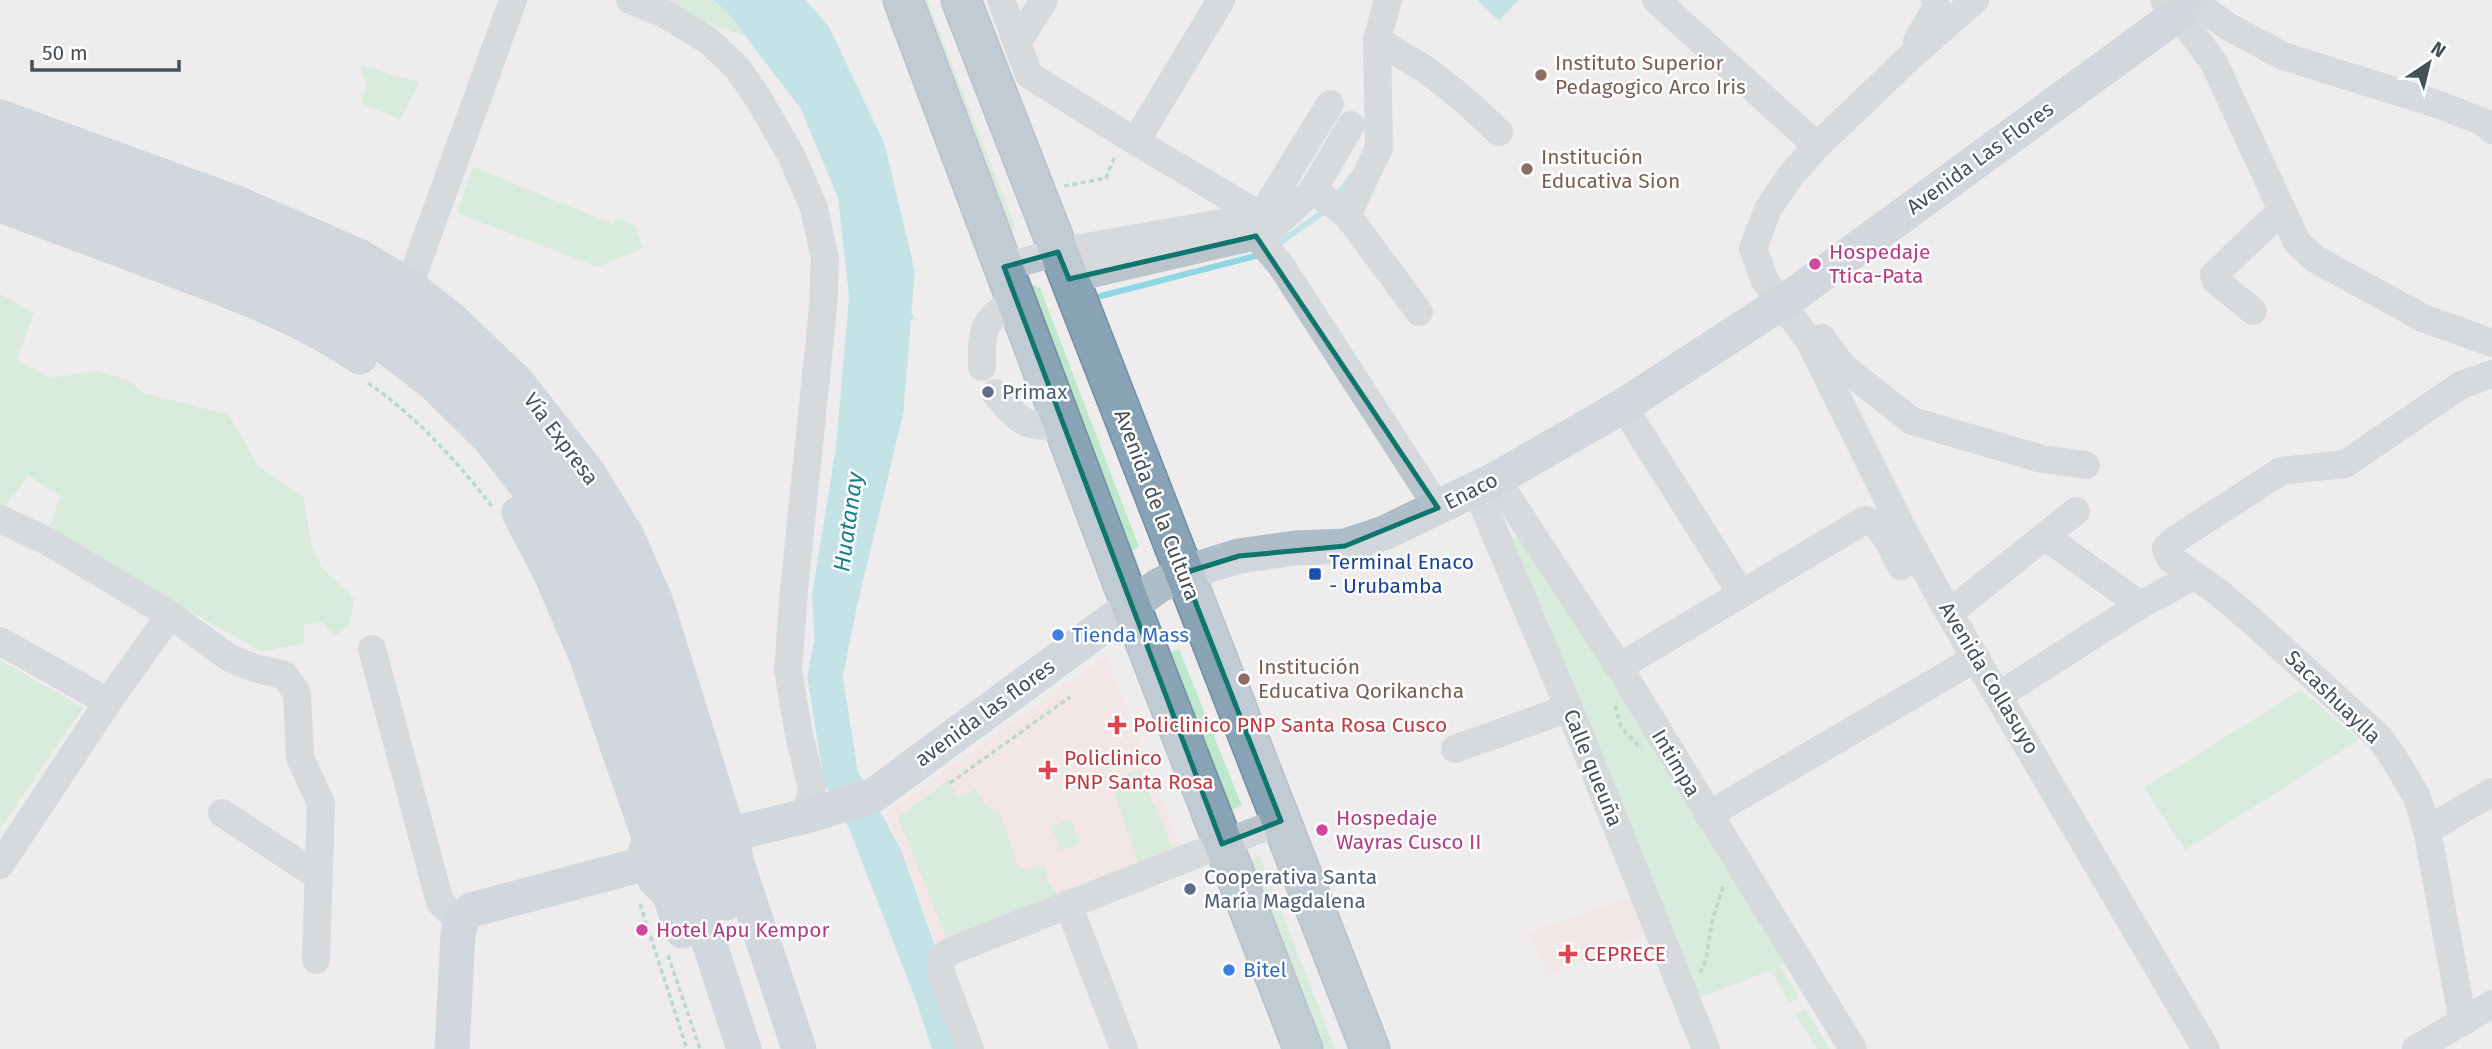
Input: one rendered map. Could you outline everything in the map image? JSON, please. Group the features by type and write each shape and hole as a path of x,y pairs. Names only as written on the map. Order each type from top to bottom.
{"highway":[{"path":"903,0 1131,606 1303,1049"},
{"name":"Avenida de la Cultura","path":"961,0 1370,1049"}],"main road":[{"name":"Avenida Las Flores","path":"1789,298 2179,3"},
{"name":"Vía Expresa","path":"0,117 239,204 359,256 409,286 451,319 517,382 587,471 627,536 656,602 721,1049"},
{"name":"Vía Expresa","path":"0,147 252,242 337,280 400,319 460,369 519,430 568,496 606,563 640,635 744,1049"},
{"name":"Vía Expresa","path":"0,177 209,254 292,289 365,331 432,382 489,438 535,497 579,572 613,649 774,1049"},
{"name":"Vía Expresa","path":"0,205 199,279 275,310 339,343 391,378 434,415 489,472 521,516 551,572 586,656 799,1049"},
{"name":"Enaco","path":"1131,606 1157,586 1184,573 1239,556 1295,548 1345,546 1384,533 1438,508 1486,484 1623,406 1789,298"},
{"name":"avenida las flores","path":"462,919 471,910 693,852 874,795 1131,606"},
{"path":"452,1049 458,934 462,919"}],"street":[{"path":"409,286 513,0"},
{"path":"630,0 665,14 709,41 738,69 791,155 814,208 820,234 825,259 823,309 788,670 799,735 812,788 808,806 811,815"},
{"path":"1001,0 1029,75 1130,138 1259,230 1438,508"},
{"path":"1017,43 1044,0"},
{"path":"1130,138 1221,0"},
{"path":"1345,214 1379,148 1377,40 1388,0"},
{"path":"1656,0 1817,146"},
{"path":"1910,57 1923,28 1936,8 1935,0"},
{"path":"1975,0 1910,57 1817,146 1791,175 1768,209 1753,248 1765,281 1789,298 1804,314 1842,366 1912,421 2042,460 2086,465"},
{"path":"2179,3 2283,56 2443,106 2485,123 2492,130"},
{"path":"2179,3 2214,63 2297,242 2315,260 2423,318 2492,343"},
{"path":"1377,40 1425,69 1499,132"},
{"path":"1259,230 1330,104"},
{"path":"982,368 982,334 988,320 1000,310 1011,284 1064,265 1273,227 1315,192 1351,125"},
{"path":"1315,192 1345,214 1419,312"},
{"path":"2253,311 2216,281 2214,275 2282,211"},
{"name":"Avenida Collasuyo","path":"1789,298 1900,526 1949,613 1968,663 1998,696 2206,1049"},
{"name":"Sacashuaylla","path":"2463,1022 2427,830 2417,797 2379,737 2252,621 2218,592 2170,558 2166,549 2173,541 2281,471 2345,464 2461,385 2492,374"},
{"path":"995,393 1014,415 1036,427 1063,425"},
{"path":"1623,406 1741,593"},
{"name":"Intimpa","path":"1486,484 1619,667 1853,1049"},
{"name":"Calle queuña","path":"1486,484 1569,708 1706,1049"},
{"path":"1949,613 2076,512"},
{"path":"0,519 47,541 170,615 228,657 254,668 284,675 297,693 300,758 321,803 316,960"},
{"path":"1619,667 1865,520 1873,522 1879,528 1968,663 1708,815"},
{"path":"2046,537 2140,605"},
{"path":"1998,696 2140,605 2194,576"},
{"path":"0,865 108,702 170,615"},
{"path":"0,641 108,702"},
{"path":"372,649 440,902 454,916 462,919"},
{"path":"1455,749 1569,708"},
{"path":"2427,830 2492,792"},
{"path":"222,813 318,876"},
{"path":"970,1049 940,970 941,958 950,951 1281,821"},
{"path":"1068,904 1124,1049"},
{"path":"2416,1049 2492,1004"}],"path":[{"path":"1035,191 1106,178 1130,138"},
{"path":"360,377 422,428 467,474 498,514"},
{"path":"950,783 1070,697"},
{"path":"1613,698 1621,727 1633,743 1647,754"},
{"path":"1697,978 1706,960 1712,922 1726,873"}],"highlighted area":[{"path":"1256,236 1438,508 1345,546 1239,556 1184,573 1281,821 1222,844 1004,267 1058,252 1069,279"}],"shaded area":[{"name":"Policlinico PNP Santa Rosa","path":"1106,656 1184,858 939,949 887,813"},
{"name":"CEPRECE","path":"1634,895 1650,932 1547,976 1530,933"}],"green space":[{"path":"642,0 713,0 727,12 745,36"},
{"path":"918,0 927,0 1016,228 1008,231"},
{"path":"359,65 419,82 401,120 361,103 367,85"},
{"path":"473,167 613,224 617,218 635,225 643,248 598,267 457,213"},
{"path":"1028,283 1040,288 1139,547 1131,551"},
{"path":"0,294 34,313 17,360 51,378 95,371 128,380 144,393 229,415 258,466 303,497 311,544 322,568 354,598 349,625 335,636 322,622 304,625 303,643 262,652 175,603 46,539 60,496 28,475 0,514"},
{"path":"1517,536 1560,598 1787,962 1780,966 1799,997 1789,1003 1771,970 1697,999 1511,539"},
{"path":"1179,649 1242,806 1231,810 1168,653"},
{"path":"0,660 83,708 0,829"},
{"path":"2301,690 2359,740 2185,850 2144,788"},
{"path":"1139,770 1174,850 1138,861 1110,780"},
{"path":"949,780 958,798 976,789 985,806 1000,813 1018,866 1026,871 1044,865 1048,881 1058,897 946,937 898,817"},
{"path":"1070,819 1080,844 1061,851 1051,827"},
{"path":"1260,856 1335,1049 1322,1049 1248,860"},
{"path":"1805,1009 1830,1049 1817,1049 1794,1013"}],"water":[{"name":"Huatanay","path":"713,0 782,0 814,36 868,150 897,272 886,410 825,676 841,777 885,857 953,1049 932,1049 914,995 821,757 812,595 836,447 849,297 838,198 801,109 727,12"},
{"path":"1477,0 1519,0 1499,21"}],"waterway":[{"name":"Huatanay","path":"782,0 814,36 868,150 897,272 886,410 825,676 841,777 885,857 953,1049"},
{"path":"1335,199 1351,177"},
{"path":"1275,246 1326,210"},
{"path":"1101,296 1263,254"},
{"path":"888,320 911,317"}],"place":[{"name":"Instituto Superior Pedagogico Arco Iris","path":"1541,75"},
{"name":"Institución Educativa Sion","path":"1527,169"},
{"name":"Hospedaje Ttica-Pata","path":"1815,264"},
{"name":"Primax","path":"988,392"},
{"name":"Terminal Enaco - Urubamba","path":"1315,574"},
{"name":"Tienda Mass","path":"1058,635"},
{"name":"Institución Educativa Qorikancha","path":"1244,679"},
{"name":"Policlinico PNP Santa Rosa Cusco","path":"1117,725"},
{"name":"Policlinico PNP Santa Rosa","path":"1048,770"},
{"name":"Hospedaje Wayras Cusco II","path":"1322,830"},
{"name":"Cooperativa Santa María Magdalena","path":"1190,889"},
{"name":"Hotel Apu Kempor","path":"642,930"},
{"name":"CEPRECE","path":"1568,954"},
{"name":"Bitel","path":"1229,970"}]}
